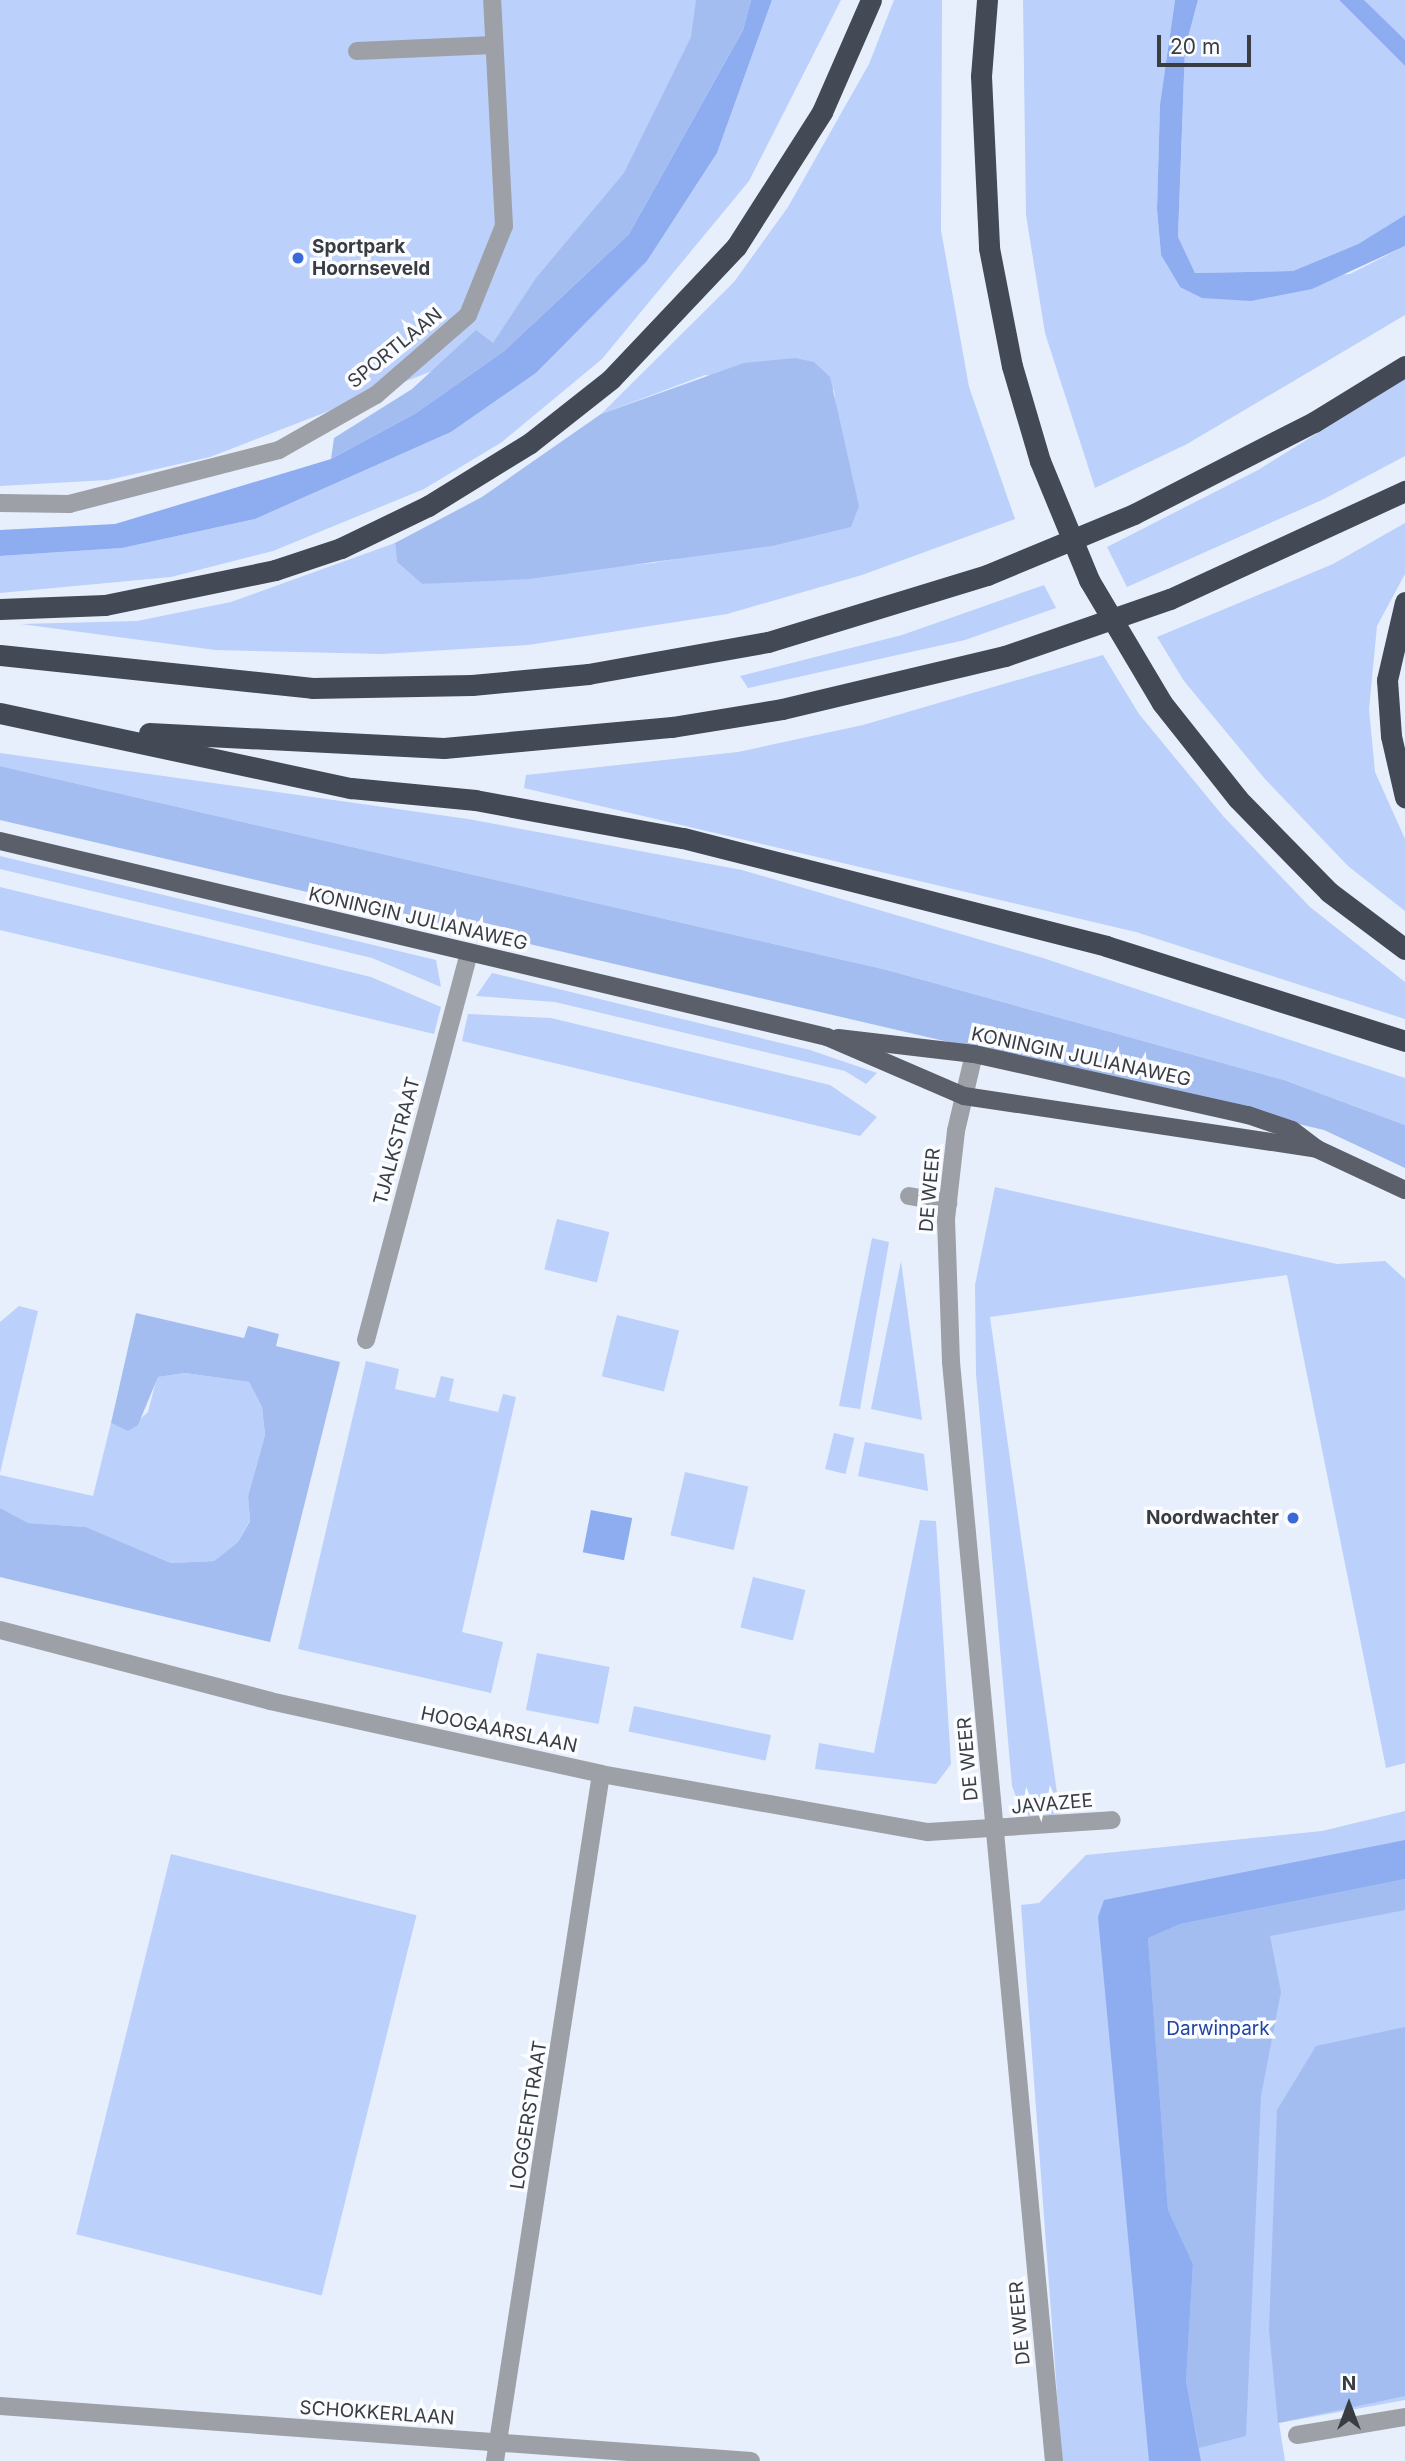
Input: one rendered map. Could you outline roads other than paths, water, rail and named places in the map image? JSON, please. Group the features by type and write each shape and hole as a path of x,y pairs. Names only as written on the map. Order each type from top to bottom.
{"highway":[{"path":"0,609 105,605 275,570 341,548 428,506 530,443 611,379 736,247 822,112 871,0"},
{"path":"987,0 981,76 989,248 1012,366 1040,461 1088,580 1162,703 1265,827 1329,892 1405,949"},
{"path":"0,655 188,680 326,688 588,674 768,642 975,579 1134,514 1314,422 1405,366"},
{"path":"7,715 255,743 444,748 727,718 898,686 1006,656 1253,565 1405,491"},
{"path":"1405,602 1387,680 1391,736 1405,797"},
{"path":"7,715 351,788 475,800 683,838 1106,947 1405,1041"}],"main road":[{"name":"KONINGIN JULIANAWEG","path":"0,841 827,1037 964,1096 1317,1149"},
{"name":"KONINGIN JULIANAWEG","path":"827,1037 894,1040 974,1054 1248,1115 1292,1130 1317,1149 1405,1190"}],"street":[{"name":"SPORTLAAN","path":"0,503 69,504 279,450 376,395 468,315 503,226 492,0"},
{"path":"357,51 495,45"},
{"name":"TJALKSTRAAT","path":"366,1340 469,952"},
{"name":"DE WEER","path":"974,1054 964,1096 948,1203 951,1362 1054,2461"},
{"path":"909,1196 948,1203"},
{"name":"HOOGAARSLAAN","path":"0,1630 270,1701 601,1774 928,1832 995,1829"},
{"name":"LOGGERSTRAAT","path":"495,2461 495,2442 601,1774"},
{"name":"JAVAZEE","path":"995,1829 1112,1820"},
{"name":"SCHOKKERLAAN","path":"0,2406 751,2461"},
{"path":"1297,2435 1405,2417"}],"place":[{"name":"Sportpark Hoornseveld","path":"298,258"},
{"name":"Noordwachter","path":"1293,1518"}],"park label":[{"name":"Darwinpark","path":"1218,2029"}]}
